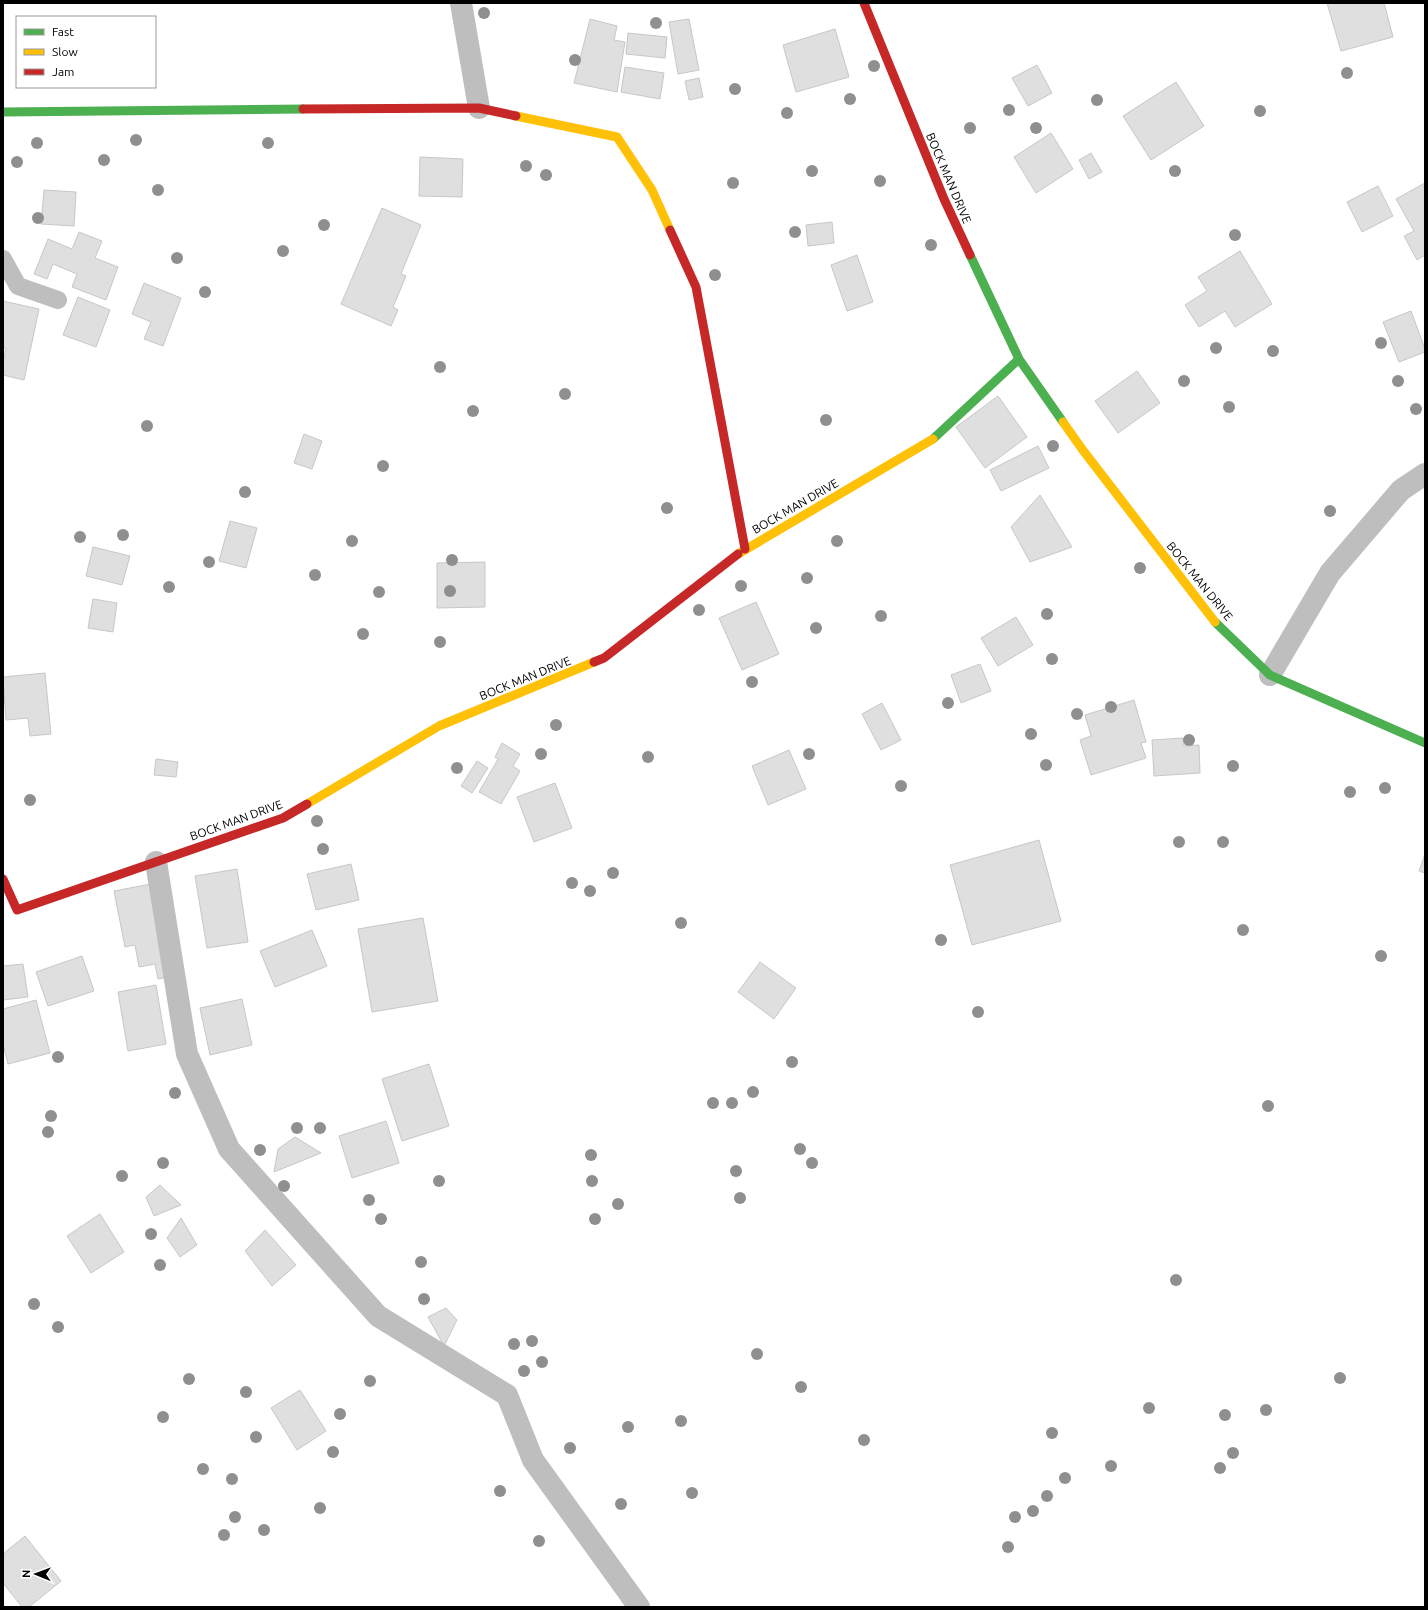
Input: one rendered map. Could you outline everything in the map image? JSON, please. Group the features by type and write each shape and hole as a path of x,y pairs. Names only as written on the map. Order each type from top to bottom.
{"street":[{"path":"461,3 479,108"},
{"name":"BOCK MAN DRIVE","path":"864,3 944,199 1019,359 1082,449 1215,622 1270,675 1425,743"},
{"path":"3,112 479,108 617,137 652,190 696,287 744,549"},
{"name":"BOCK MAN DRIVE","path":"3,879 17,910 283,818 439,726 604,658 744,549 931,441 1019,359"},
{"path":"1270,675 1330,573 1401,490 1425,474"},
{"path":"156,862 187,1054 229,1149 378,1316 507,1395 533,1460 639,1607"}],"lane":[{"path":"3,259 18,286 58,300"}],"building":[{"path":"1327,3 1384,3 1393,37 1341,51"},
{"path":"590,19 617,26 614,40 625,42 617,92 574,83"},
{"path":"689,19 699,70 678,74 669,22"},
{"path":"835,29 849,77 796,92 783,45"},
{"path":"628,33 667,37 665,58 626,54"},
{"path":"1037,65 1052,93 1028,106 1012,78"},
{"path":"625,67 664,73 660,99 621,92"},
{"path":"699,78 703,97 689,100 685,81"},
{"path":"1176,82 1204,126 1151,160 1123,116"},
{"path":"1051,133 1073,169 1036,193 1014,157"},
{"path":"1091,153 1102,172 1089,179 1079,160"},
{"path":"420,157 463,159 462,197 419,196"},
{"path":"1425,183 1425,255 1417,260 1404,236 1414,231 1396,199"},
{"path":"1378,186 1393,216 1362,232 1347,202"},
{"path":"44,190 76,192 74,226 41,224"},
{"path":"382,208 421,225 401,274 406,276 393,307 398,310 391,326 341,304"},
{"path":"832,222 834,243 808,246 806,225"},
{"path":"79,232 102,241 95,258 118,267 106,300 72,287 77,274 53,264 47,279 34,274 48,239 72,249"},
{"path":"1240,251 1272,304 1235,327 1225,311 1199,327 1185,305 1207,291 1198,277"},
{"path":"857,255 873,302 847,311 831,265"},
{"path":"144,283 181,298 163,346 144,339 151,322 132,314"},
{"path":"78,297 110,310 96,347 63,335"},
{"path":"3,301 39,309 24,380 3,375 3,362 6,348 3,348"},
{"path":"1411,311 1425,352 1399,362 1383,322"},
{"path":"1137,371 1160,403 1118,433 1095,401"},
{"path":"998,396 1027,437 985,468 956,427"},
{"path":"304,434 322,441 312,469 294,463"},
{"path":"1038,446 1049,468 1001,491 990,470"},
{"path":"1040,495 1072,547 1030,562 1011,527"},
{"path":"230,521 257,528 246,568 219,561"},
{"path":"93,547 130,556 122,585 86,576"},
{"path":"485,562 485,607 437,608 437,563"},
{"path":"93,599 117,603 113,632 88,628"},
{"path":"756,602 779,654 742,670 719,618"},
{"path":"1016,617 1033,645 998,666 981,638"},
{"path":"980,664 991,691 961,703 951,675"},
{"path":"45,673 51,734 30,736 28,718 6,720 3,677"},
{"path":"1134,700 1146,742 1141,743 1146,758 1091,775 1080,740 1091,736 1085,715"},
{"path":"882,703 901,740 881,750 862,714"},
{"path":"1183,738 1184,746 1199,745 1200,773 1154,776 1152,740"},
{"path":"502,743 520,754 513,766 520,771 501,804 479,792 498,759 495,757"},
{"path":"789,750 806,789 768,805 752,766"},
{"path":"156,759 178,762 176,777 154,775"},
{"path":"477,761 488,768 472,793 461,786"},
{"path":"555,783 572,828 534,842 517,797"},
{"path":"1039,840 1061,921 972,945 950,865"},
{"path":"1425,854 1425,873 1419,871"},
{"path":"351,864 359,900 316,910 307,874"},
{"path":"237,869 248,942 207,948 195,876"},
{"path":"156,883 174,976 158,979 155,964 139,967 135,945 125,947 114,891"},
{"path":"423,918 438,1001 372,1012 358,929"},
{"path":"312,930 327,966 275,987 260,951"},
{"path":"82,956 94,991 48,1006 36,972"},
{"path":"760,962 796,988 774,1019 738,992"},
{"path":"23,964 28,997 3,1000 3,966"},
{"path":"156,985 166,1044 128,1051 118,992"},
{"path":"242,999 252,1045 210,1055 200,1008"},
{"path":"36,1000 50,1053 8,1064 3,1044 3,1009"},
{"path":"429,1064 449,1126 402,1141 382,1079"},
{"path":"386,1121 399,1163 352,1178 339,1136"},
{"path":"295,1137 321,1153 274,1172 278,1149"},
{"path":"160,1185 181,1205 154,1216 146,1197"},
{"path":"100,1214 124,1252 91,1273 67,1236"},
{"path":"181,1218 197,1245 180,1257 167,1238"},
{"path":"265,1230 296,1265 272,1286 245,1251"},
{"path":"446,1308 457,1320 444,1346 428,1317"},
{"path":"300,1390 326,1431 297,1450 271,1408"},
{"path":"25,1536 61,1581 29,1607 22,1607 3,1583 3,1554"}],"traffic: fast":[{"path":"3,112 303,109"},
{"path":"970,255 1019,359 1063,422"},
{"path":"933,439 1019,359"},
{"path":"1215,622 1270,675 1425,743"}],"traffic: slow":[{"path":"516,116 617,137 652,190 670,230"},
{"path":"1063,422 1082,449 1215,622"},
{"path":"738,554 933,439"},
{"path":"307,804 439,726 594,662"}],"traffic: jam":[{"path":"864,3 944,199 970,255"},
{"path":"303,109 479,108 516,116"},
{"path":"670,230 696,287 745,549"},
{"path":"594,662 604,658 738,554"},
{"path":"3,879 17,910 283,818 307,804"}]}
